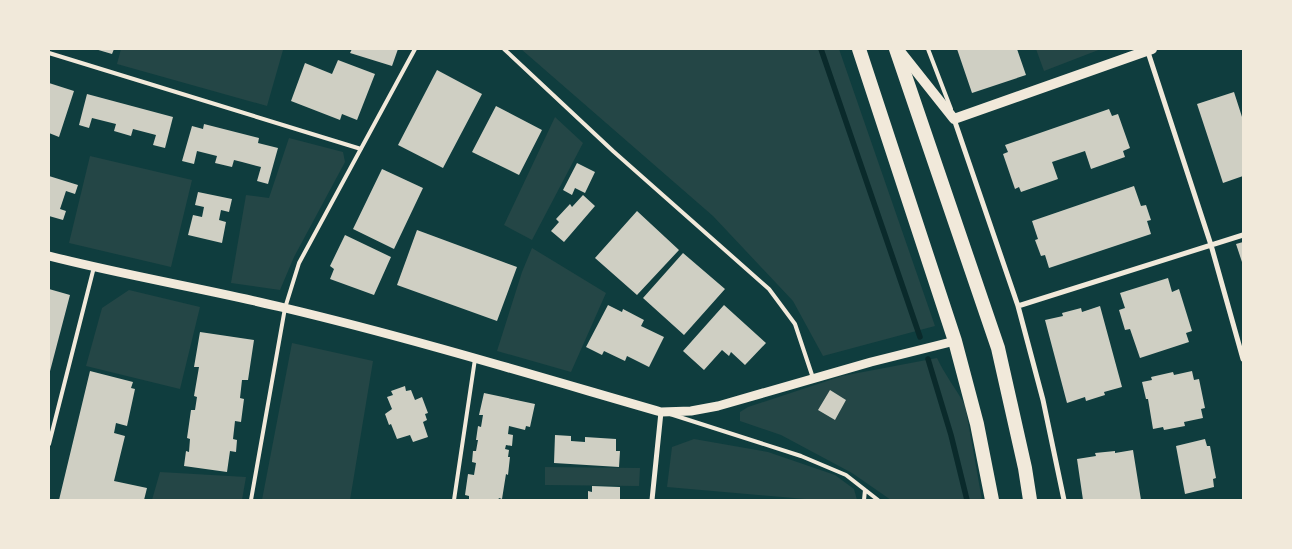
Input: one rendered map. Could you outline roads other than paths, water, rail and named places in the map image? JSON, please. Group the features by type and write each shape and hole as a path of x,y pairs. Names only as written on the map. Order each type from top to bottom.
{"highway":[{"path":"859,49 955,341 977,424 992,500"},
{"path":"897,49 998,348 1025,468 1030,500"}],"main road":[{"path":"897,49 954,118 1149,49"}],"street":[{"path":"1149,49 1211,245 1243,359"},
{"path":"954,118 1018,306 1043,400 1064,500"},
{"path":"1018,306 1243,235"},
{"path":"49,256 285,308 661,412 691,411 718,406 814,380 871,362 955,341"},
{"path":"652,500 661,412"}],"lane":[{"path":"251,500 285,308 299,263 415,49"},
{"path":"504,49 613,151 769,289 795,324 814,380"},
{"path":"928,49 954,118"},
{"path":"49,53 361,149"},
{"path":"49,444 94,267"},
{"path":"454,500 475,359"},
{"path":"661,412 801,456 846,475 878,500"},
{"path":"864,500 865,490"}],"waterway":[{"path":"821,49 920,337"},
{"path":"928,359 951,435 967,500"}]}
